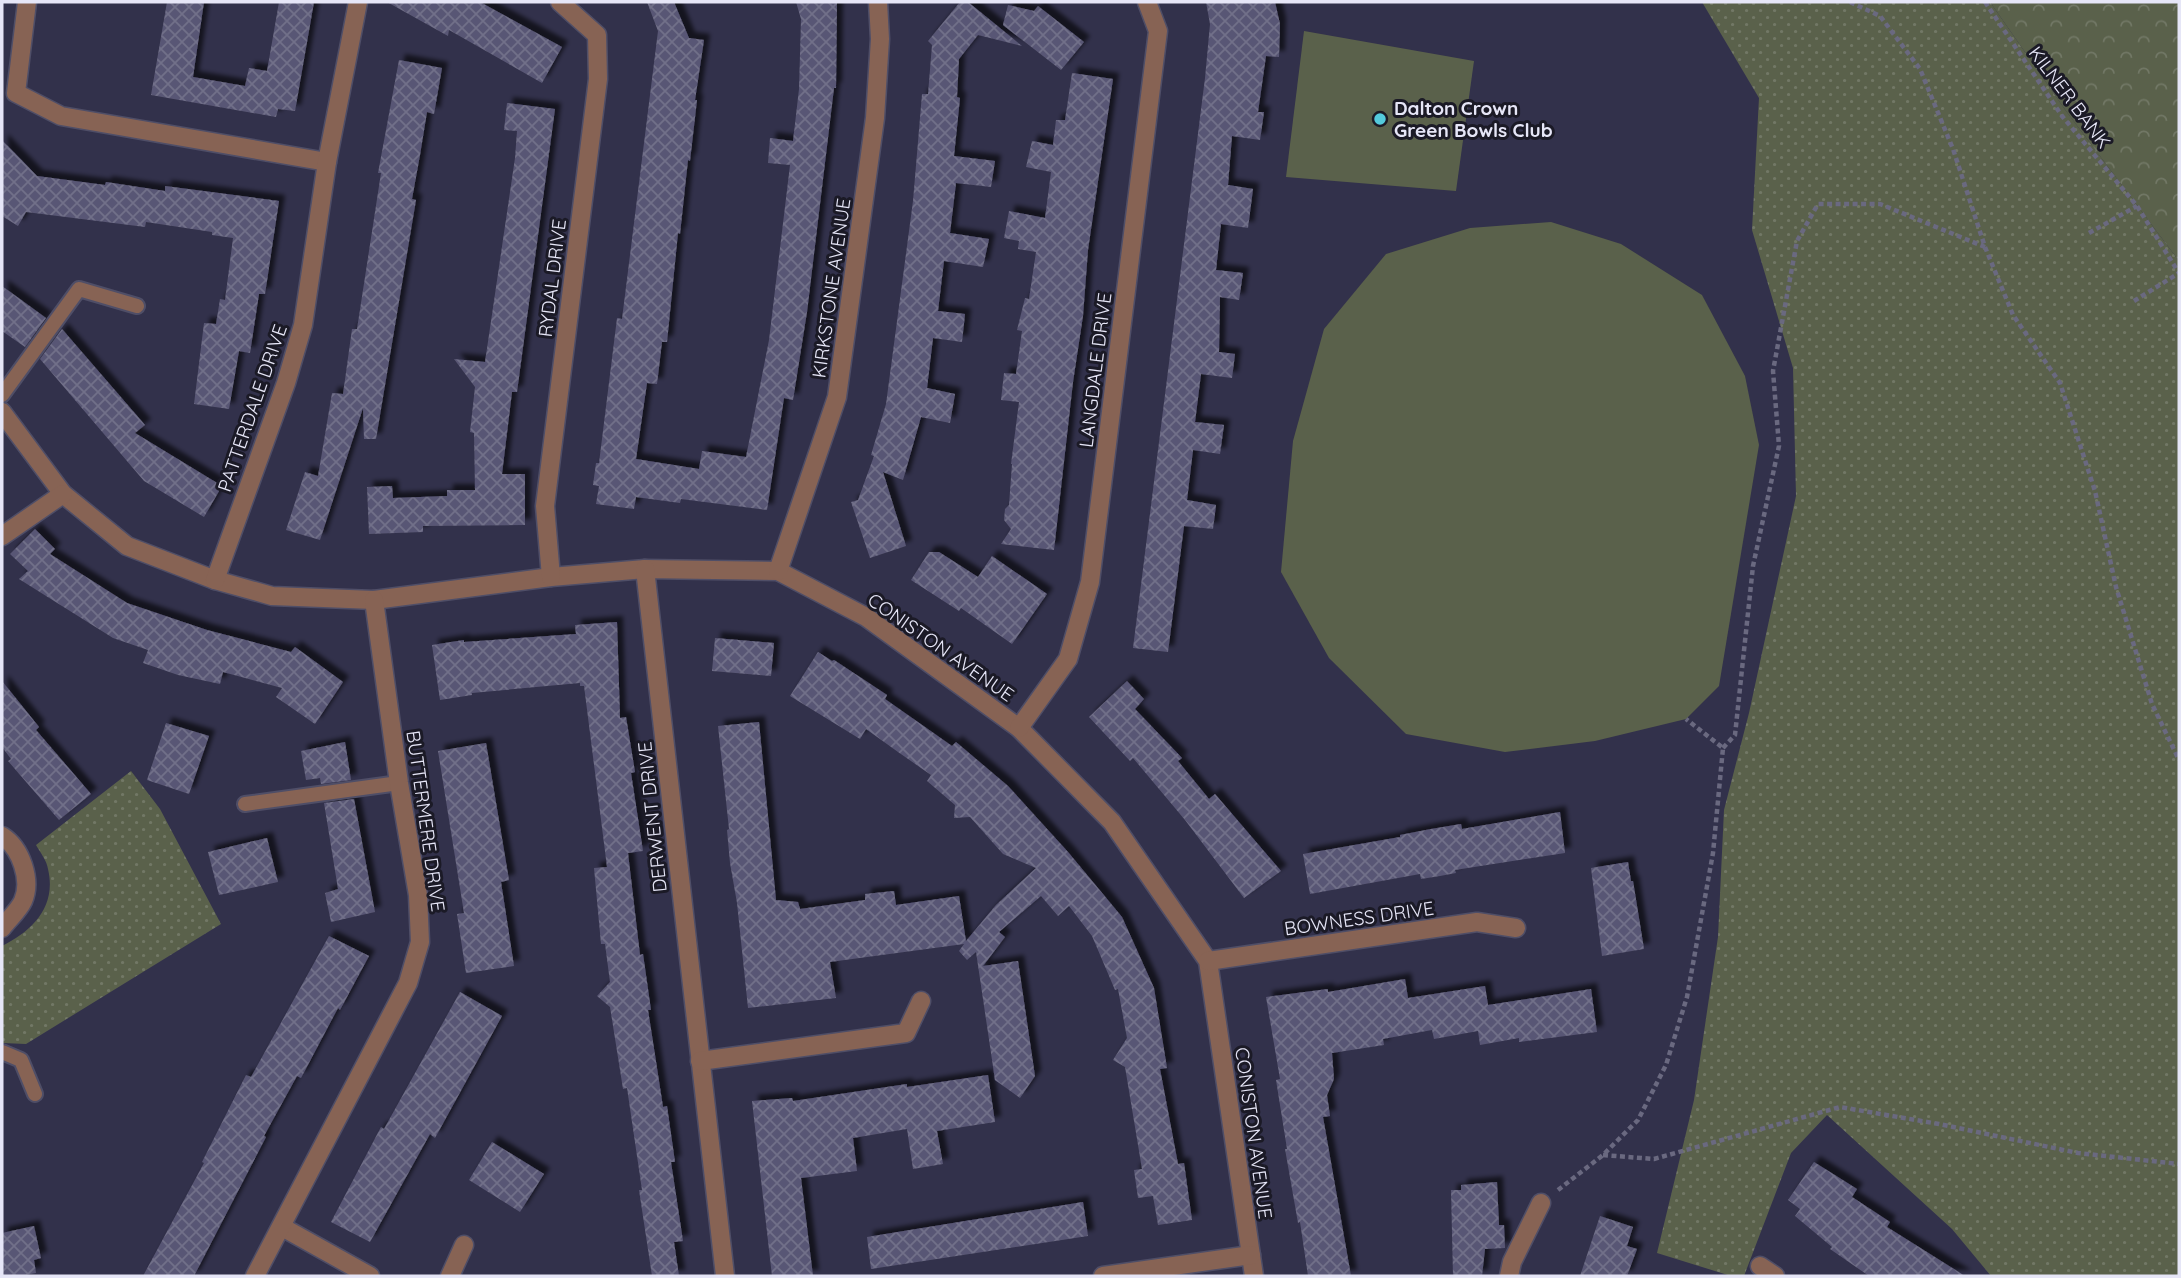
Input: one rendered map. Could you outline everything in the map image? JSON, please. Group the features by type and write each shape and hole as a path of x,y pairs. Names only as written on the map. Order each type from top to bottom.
{"street":[{"path":"27,2 16,93 61,116 327,162"},
{"name":"PATTERDALE DRIVE","path":"215,580 286,383 303,325 327,162 358,2"},
{"name":"RYDAL DRIVE","path":"551,577 545,506 598,79 597,35 559,2"},
{"name":"KIRKSTONE AVENUE","path":"778,571 837,397 875,118 880,39 878,2"},
{"name":"LANGDALE DRIVE","path":"1019,728 1068,659 1090,582 1158,31 1147,2"},
{"name":"CONISTON AVENUE","path":"2,412 63,494 127,546 215,580 272,596 374,600 551,577 645,569 778,571 866,617 1019,728 1112,822 1208,961 1254,1276"},
{"path":"2,536 63,494"},
{"name":"DERWENT DRIVE","path":"645,569 725,1276"},
{"name":"BUTTERMERE DRIVE","path":"255,1276 408,983 420,942 418,895 399,783 374,600"},
{"path":"2,836 21,857 26,880 23,901 2,928"},
{"name":"BOWNESS DRIVE","path":"1208,961 1476,922 1516,928"},
{"path":"700,1061 906,1033 921,1002"},
{"path":"1509,1276 1512,1262 1541,1203"},
{"path":"282,1227 370,1276"},
{"path":"450,1276 464,1245"},
{"path":"1103,1276 1251,1255"},
{"path":"1760,1266 1775,1276"}],"lane":[{"path":"2,395 79,289 137,306"},
{"path":"246,804 399,783"},
{"path":"2,1052 21,1060 35,1094"}],"path":[{"path":"1850,2 1880,16 1920,69 1953,149 1985,247 2014,315 2060,383 2095,491 2116,587 2152,704 2179,760"},
{"name":"KILNER BANK","path":"1985,2 2062,116 2137,206 2179,273 2134,301"},
{"path":"1541,1203 1604,1155 1639,1120 1666,1065 1687,997 1713,853 1723,748 1735,735 1753,566 1779,446 1773,371 1797,241 1818,204 1880,204 1985,247"},
{"path":"2089,233 2137,206"},
{"path":"1686,719 1723,748"},
{"path":"1604,1155 1654,1159 1840,1107 2078,1153 2179,1164"}],"green space":[{"path":"1702,2 1990,2 2066,111 2179,261 2179,1276 1991,1276 1952,1229 1827,1115 1791,1153 1744,1276 1731,1276 1657,1253 1694,1100 1718,937 1724,810 1749,713 1796,496 1793,368 1752,230 1759,98"},
{"path":"1990,2 2179,2 2179,261 2066,111"},
{"name":"Dalton Crown Green Bowls Club","path":"1304,31 1474,61 1456,191 1286,177"},
{"path":"1551,222 1621,244 1702,295 1745,376 1759,445 1719,686 1686,719 1595,741 1505,752 1406,734 1329,658 1281,572 1293,441 1324,329 1386,254 1470,228"},
{"path":"131,771 160,809 221,924 26,1044 3,1043 2,946 32,925 40,916 49,895 47,866 36,845"}],"building":[{"path":"167,2 204,2 193,77 245,86 249,68 267,71 279,2 314,2 295,111 278,109 276,117 151,95"},
{"path":"387,2 480,2 562,47 542,83 449,30 448,36"},
{"path":"647,2 674,2 689,38 704,40 690,161 688,160 680,234 678,233 667,342 662,342 657,384 647,383 636,459 699,469 702,451 746,457 769,340 790,165 768,163 770,138 793,141 799,89 801,19 796,2 837,2 836,88 807,312 793,400 784,398 767,510 681,499 680,503 636,497 634,509 596,504 599,486 593,485 596,463 599,463 617,318 622,319 658,31"},
{"path":"960,2 968,2 1022,46 978,35 959,59 957,97 960,98 954,156 995,161 991,187 956,183 950,233 989,239 983,267 944,261 938,311 965,314 962,342 933,338 927,388 955,394 950,423 921,417 903,480 883,472 906,546 870,558 851,502 858,500 874,456 871,455 886,404 913,201 922,94 928,94 932,45 928,41"},
{"path":"1206,2 1275,2 1280,24 1279,57 1266,56 1258,112 1264,112 1260,140 1232,136 1228,185 1253,189 1248,228 1221,224 1216,270 1243,273 1239,300 1220,297 1219,352 1235,354 1232,378 1201,374 1195,422 1224,425 1220,454 1193,450 1187,500 1216,505 1213,529 1184,526 1168,652 1133,648 1205,78 1210,24"},
{"path":"1008,5 1034,11 1038,6 1084,42 1061,70 1003,25"},
{"path":"399,60 442,68 434,114 427,112 412,199 416,200 376,439 364,439 363,408 320,540 286,530 305,472 318,476 332,393 343,394 352,329 357,329 381,173 378,173"},
{"path":"1072,73 1113,79 1088,250 1083,316 1054,550 1001,544 1011,529 1004,520 1005,509 1009,505 1019,402 1001,400 1004,373 1016,374 1022,331 1017,330 1025,298 1029,299 1036,252 1018,249 1019,241 1004,238 1009,211 1045,218 1051,172 1026,167 1032,141 1053,145 1056,120 1065,120"},
{"path":"507,103 555,109 517,392 512,392 502,474 525,474 525,525 423,526 423,532 369,534 367,487 392,486 393,498 447,496 447,490 475,490 474,433 470,432 475,387 454,359 485,362 515,158 517,131 504,130"},
{"path":"2,140 37,176 165,191 165,186 279,201 265,294 259,294 250,353 239,351 229,409 194,404 204,323 216,324 220,299 225,300 233,238 212,235 212,232 146,222 145,227 26,212 18,226 2,216"},
{"path":"2,286 46,318 25,347 2,331"},
{"path":"62,329 145,425 135,433 222,486 204,517 144,481 40,359"},
{"path":"35,529 55,549 50,554 127,603 207,630 291,652 295,647 343,682 315,724 276,697 282,688 223,672 220,684 178,675 143,663 148,650 113,638 19,579 28,571 10,554"},
{"path":"929,552 939,552 978,577 992,556 1047,594 1012,644 961,608 959,611 911,580"},
{"path":"617,622 620,718 626,717 643,851 628,853 640,955 643,954 651,1010 648,1010 663,1107 667,1106 675,1162 671,1162 683,1241 674,1242 679,1276 652,1276 627,1088 623,1089 610,1007 597,996 610,982 605,944 601,944 594,868 607,867 584,686 580,686 580,683 472,693 440,700 432,645 464,640 576,634 575,625"},
{"path":"715,638 774,643 771,676 712,671"},
{"path":"818,652 887,695 885,699 952,746 956,742 1008,786 1122,917 1154,988 1167,1068 1160,1069 1178,1164 1184,1163 1192,1220 1158,1225 1153,1196 1138,1198 1134,1170 1142,1169 1125,1067 1113,1060 1127,1038 1118,989 1115,990 1092,936 1069,906 1058,916 1041,896 999,932 1005,937 983,966 1018,961 1035,1076 1020,1098 995,1080 976,952 967,960 959,951 964,944 830,962 836,998 748,1008 730,863 718,726 759,722 776,900 798,902 800,909 865,900 865,894 894,891 896,905 959,896 966,941 996,905 1036,868 1003,854 970,817 954,818 955,805 927,781 931,775 866,729 860,739 790,696"},
{"path":"2,681 39,727 36,730 91,794 59,820 8,761 11,759 2,747"},
{"path":"1127,681 1144,699 1135,709 1182,758 1178,761 1209,799 1215,794 1281,871 1244,898 1185,820 1133,758 1130,761 1089,717"},
{"path":"166,723 209,736 189,794 147,780"},
{"path":"345,742 351,780 321,784 320,778 306,780 301,751"},
{"path":"486,743 509,880 501,882 514,966 466,973 457,914 464,913 438,751"},
{"path":"354,799 375,912 331,922 325,893 338,889 324,803"},
{"path":"1560,812 1565,853 1455,870 1456,873 1440,876 1421,879 1420,874 1310,894 1303,854 1461,824 1462,829"},
{"path":"267,838 278,882 219,895 208,852"},
{"path":"1628,862 1644,949 1602,956 1591,868"},
{"path":"329,936 369,956 340,1010 338,1008 301,1078 297,1076 264,1136 266,1137 194,1276 143,1276 204,1163 202,1162 246,1075 251,1077"},
{"path":"1405,979 1408,998 1485,986 1488,1005 1591,989 1597,1032 1519,1042 1519,1038 1480,1045 1478,1031 1434,1039 1432,1030 1383,1039 1384,1045 1332,1053 1334,1079 1327,1095 1330,1116 1323,1117 1351,1276 1308,1276 1285,1149 1276,1080 1280,1079 1266,997 1328,989 1328,992"},
{"path":"460,992 502,1016 435,1138 430,1134 370,1242 331,1222 381,1127 384,1129"},
{"path":"988,1075 995,1122 937,1131 943,1164 913,1169 907,1129 853,1138 857,1171 801,1178 813,1276 772,1276 752,1101 792,1098 793,1101"},
{"path":"492,1142 544,1174 520,1212 469,1180"},
{"path":"1814,1162 1857,1189 1852,1197 1890,1222 1887,1227 1965,1276 1869,1276 1830,1249 1832,1247 1795,1216 1800,1209 1788,1200"},
{"path":"1497,1182 1499,1225 1504,1225 1505,1248 1485,1249 1482,1276 1453,1276 1451,1190 1461,1190 1461,1185"},
{"path":"1083,1202 1088,1236 871,1269 867,1237"},
{"path":"1600,1216 1633,1227 1627,1246 1637,1249 1627,1276 1580,1276"},
{"path":"34,1226 41,1258 34,1260 36,1273 2,1276 2,1233"}],"place":[{"name":"Dalton Crown Green Bowls Club","path":"1380,119"}]}
